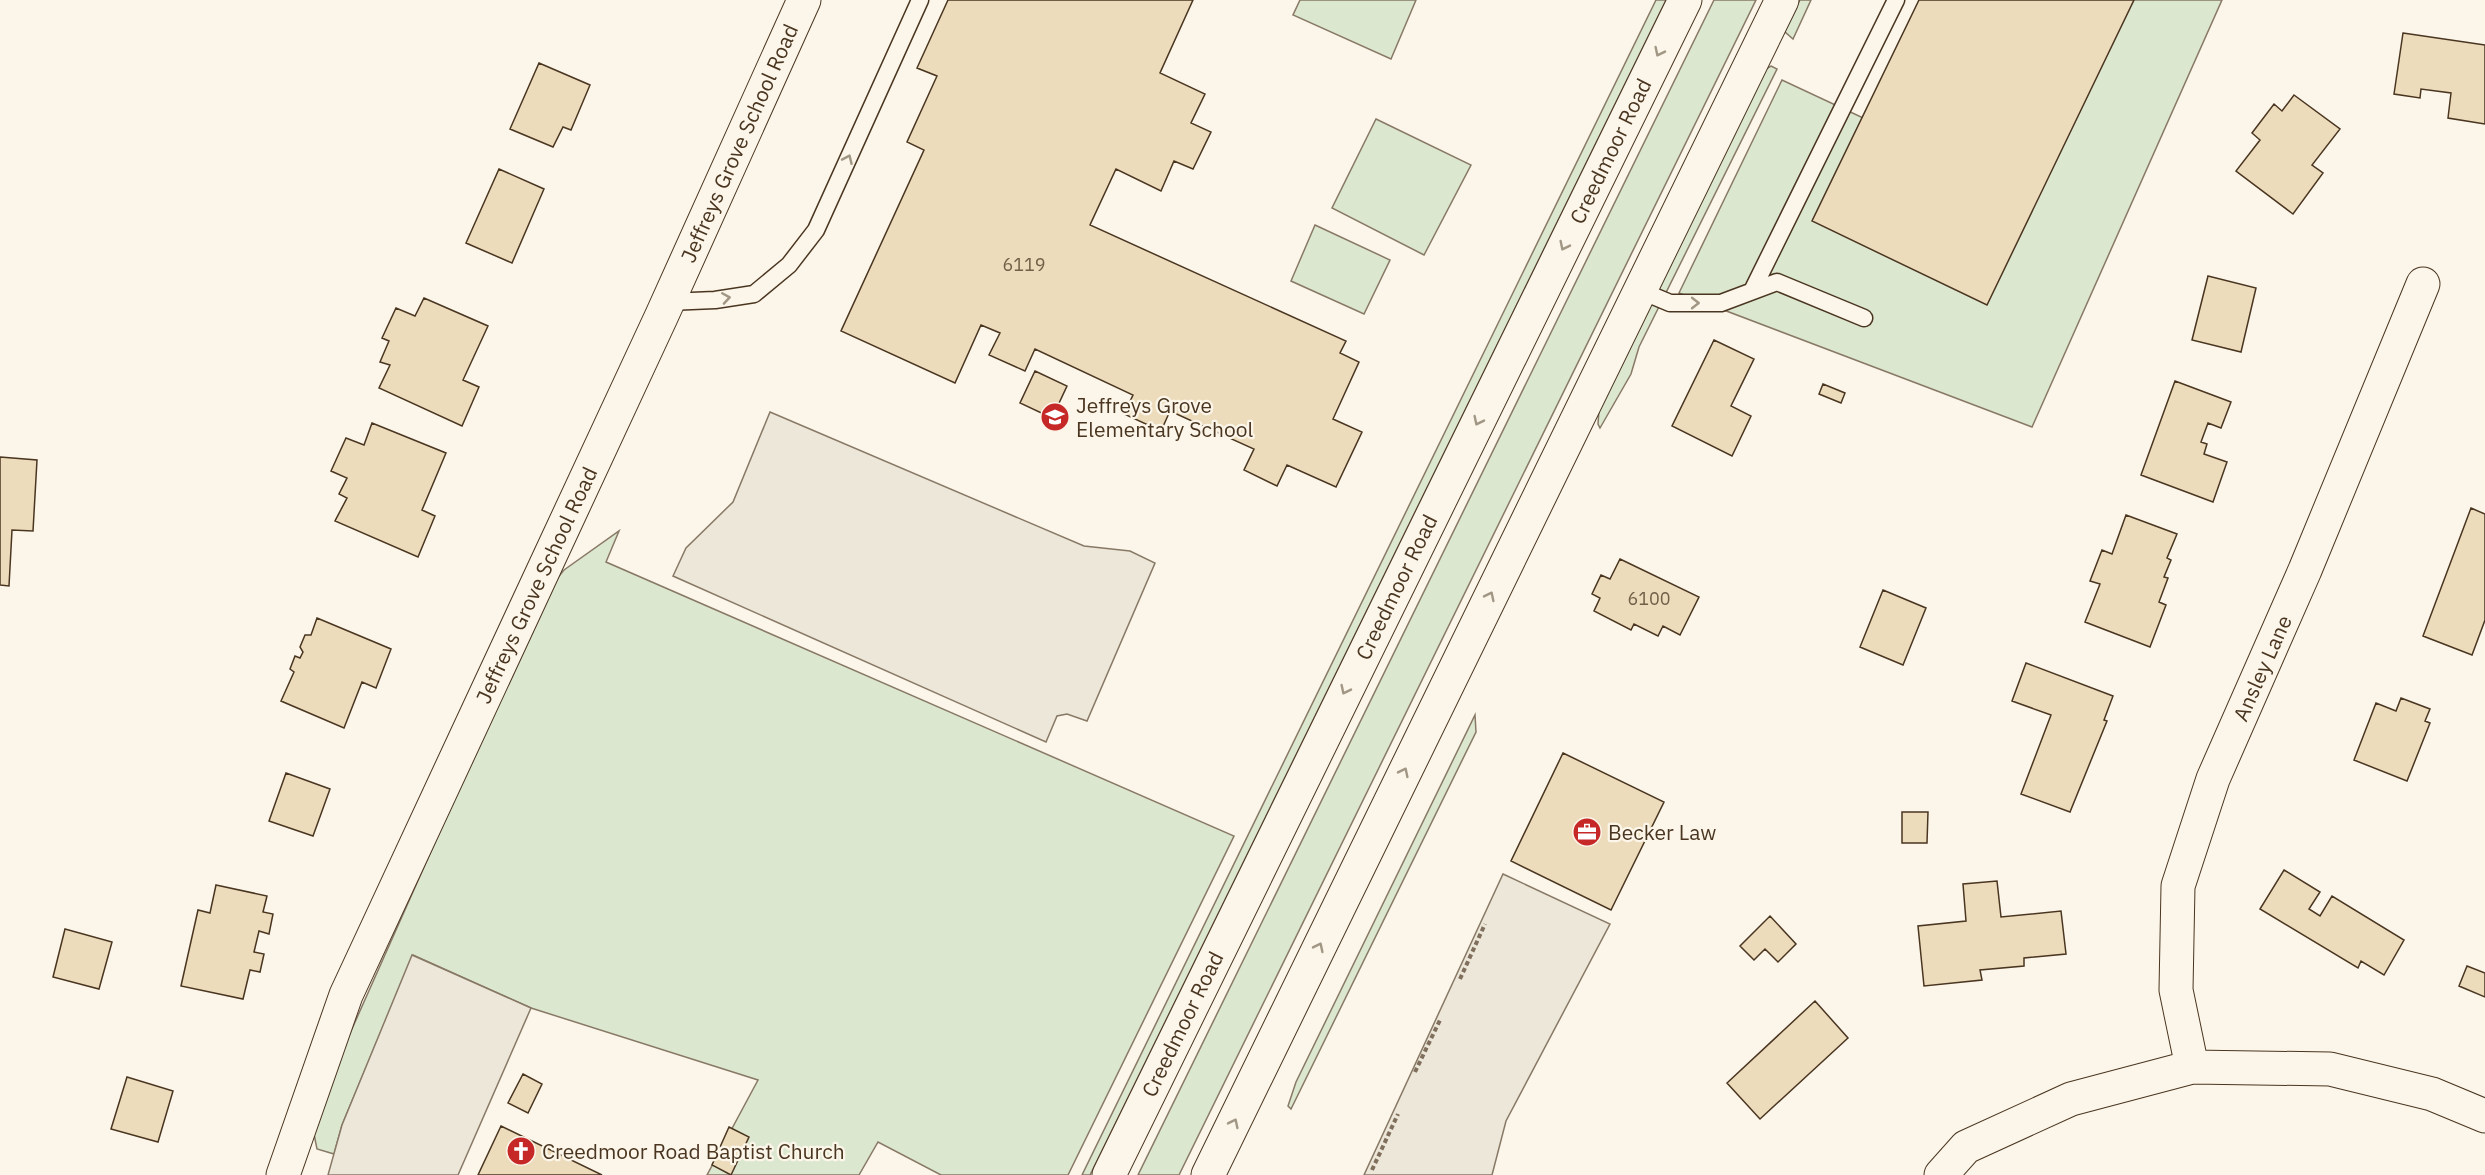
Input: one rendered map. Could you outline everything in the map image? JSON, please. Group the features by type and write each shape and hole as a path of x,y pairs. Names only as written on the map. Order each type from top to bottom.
{"street":[{"name":"Jeffreys Grove School Road","path":"283,1175 346,994 668,302 804,0"},
{"name":"Creedmoor Road","path":"1109,1175 1685,0"},
{"path":"1208,1175 1782,0"},
{"name":"Ansley Lane","path":"2192,1067 2176,990 2178,886 2213,778 2305,570 2423,284"},
{"path":"1941,1175 1966,1147 2071,1099 2192,1067 2330,1069 2432,1094 2485,1116"}],"lane":[{"path":"668,302 715,300 754,294 789,266 816,230 920,0"},
{"path":"1753,289 1896,0"},
{"path":"1639,290 1670,303 1721,303 1753,289 1777,282 1864,318"}],"path":[{"path":"1460,979 1485,924"},
{"path":"1415,1072 1441,1018"},
{"path":"1372,1170 1398,1114"}],"green space":[{"path":"1300,0 1416,0 1391,59 1293,15"},
{"path":"1656,0 1666,0 1090,1175 1082,1175"},
{"path":"1714,0 1756,0 1179,1175 1138,1175"},
{"path":"1800,0 1811,0 1793,39 1784,31"},
{"path":"2048,0 2222,0 2032,427 1679,293 1782,80 1970,168"},
{"path":"1771,66 1777,69 1639,347 1631,374 1600,428 1599,410 1766,69"},
{"path":"1376,119 1471,165 1424,255 1332,208"},
{"path":"1315,225 1390,260 1364,314 1291,281"},
{"path":"619,531 606,562 1234,836 1068,1175 941,1175 878,1142 859,1175 707,1175 758,1080 531,1008 413,955 342,1125 334,1154 317,1149 313,1129 343,1049 547,591 564,570"},
{"path":"1475,715 1476,732 1291,1109 1288,1106 1296,1082"}],"shaded area":[{"path":"770,412 1084,546 1130,551 1155,563 1087,721 1067,714 1057,716 1046,742 673,576 686,548 733,502"},
{"path":"1503,874 1610,924 1506,1121 1492,1175 1364,1175"},
{"path":"412,955 531,1008 458,1175 328,1175 342,1125"}],"building":[{"path":"948,0 1193,0 1160,73 1205,94 1191,123 1211,132 1193,169 1174,161 1161,191 1116,169 1090,225 1346,341 1340,353 1359,362 1333,419 1362,432 1336,487 1287,465 1277,486 1244,470 1254,449 1170,411 1161,431 1124,414 1133,395 1035,349 1025,371 989,355 1000,333 981,325 955,383 841,331 924,150 907,142 937,76 917,68"},
{"path":"1919,0 2134,0 1987,305 1812,221"},
{"path":"2403,33 2485,45 2485,124 2448,118 2451,93 2421,89 2420,98 2394,94"},
{"path":"539,63 590,85 571,130 563,127 553,147 510,129"},
{"path":"2294,95 2340,129 2312,165 2323,173 2293,214 2236,171 2260,140 2252,133 2274,104 2282,111"},
{"path":"499,169 544,189 512,263 466,243"},
{"path":"2208,276 2256,288 2241,352 2192,340"},
{"path":"424,298 488,326 463,380 479,387 462,426 379,388 390,365 380,362 389,341 382,338 396,308 415,316"},
{"path":"1714,340 1754,359 1731,406 1751,416 1732,456 1672,426"},
{"path":"1035,371 1067,386 1052,418 1020,403"},
{"path":"2175,381 2231,402 2221,428 2208,423 2201,442 2207,444 2204,454 2227,462 2213,502 2141,475"},
{"path":"1823,384 1845,393 1841,403 1819,394"},
{"path":"372,423 446,453 422,510 435,516 418,557 335,521 347,498 339,494 347,478 331,471 346,438 364,445"},
{"path":"0,457 37,460 33,531 12,530 9,586 0,585"},
{"path":"2471,508 2485,514 2485,620 2472,655 2423,636"},
{"path":"2126,515 2177,534 2167,558 2171,560 2164,577 2168,578 2159,602 2166,605 2150,647 2085,622 2100,584 2090,581 2102,550 2112,554"},
{"path":"1620,559 1699,597 1680,635 1663,626 1658,636 1634,624 1631,630 1594,611 1600,598 1592,594 1601,575 1610,579"},
{"path":"1883,590 1926,608 1903,665 1860,647"},
{"path":"317,618 391,649 376,688 362,682 344,728 281,701 294,672 290,669 295,656 300,658 303,652 300,647 305,635 311,635"},
{"path":"2026,663 2113,696 2104,720 2107,721 2070,812 2021,794 2051,715 2012,701"},
{"path":"2401,698 2430,709 2425,721 2430,723 2407,781 2354,760 2376,703 2396,711"},
{"name":"Becker Law","path":"1563,753 1664,802 1611,910 1511,861"},
{"path":"286,773 330,789 313,836 269,821"},
{"path":"1902,812 1928,812 1927,843 1902,843"},
{"path":"2284,870 2320,892 2309,909 2320,916 2332,896 2404,940 2384,975 2361,961 2358,968 2260,909"},
{"path":"1997,881 2001,917 2061,911 2066,954 2024,958 2024,966 1980,970 1982,980 1924,986 1918,926 1966,921 1963,884"},
{"path":"216,885 267,896 263,912 273,914 269,934 259,931 254,952 264,954 260,972 250,970 243,999 181,986 198,910 210,913"},
{"path":"1770,916 1796,944 1778,962 1765,949 1754,960 1740,946"},
{"path":"65,929 112,942 99,989 53,977"},
{"path":"2467,966 2485,973 2485,997 2459,986"},
{"path":"1815,1001 1848,1038 1760,1119 1727,1083"},
{"path":"523,1074 542,1084 528,1113 508,1103"},
{"path":"127,1077 173,1091 158,1142 111,1129"},
{"name":"Creedmoor Road Baptist Church","path":"501,1126 602,1175 478,1175"},
{"path":"729,1127 749,1137 731,1175 712,1165"}],"place":[{"name":"Jeffreys Grove Elementary School","path":"1055,417"},
{"name":"Becker Law","path":"1587,832"},
{"name":"Creedmoor Road Baptist Church","path":"521,1151"}]}
